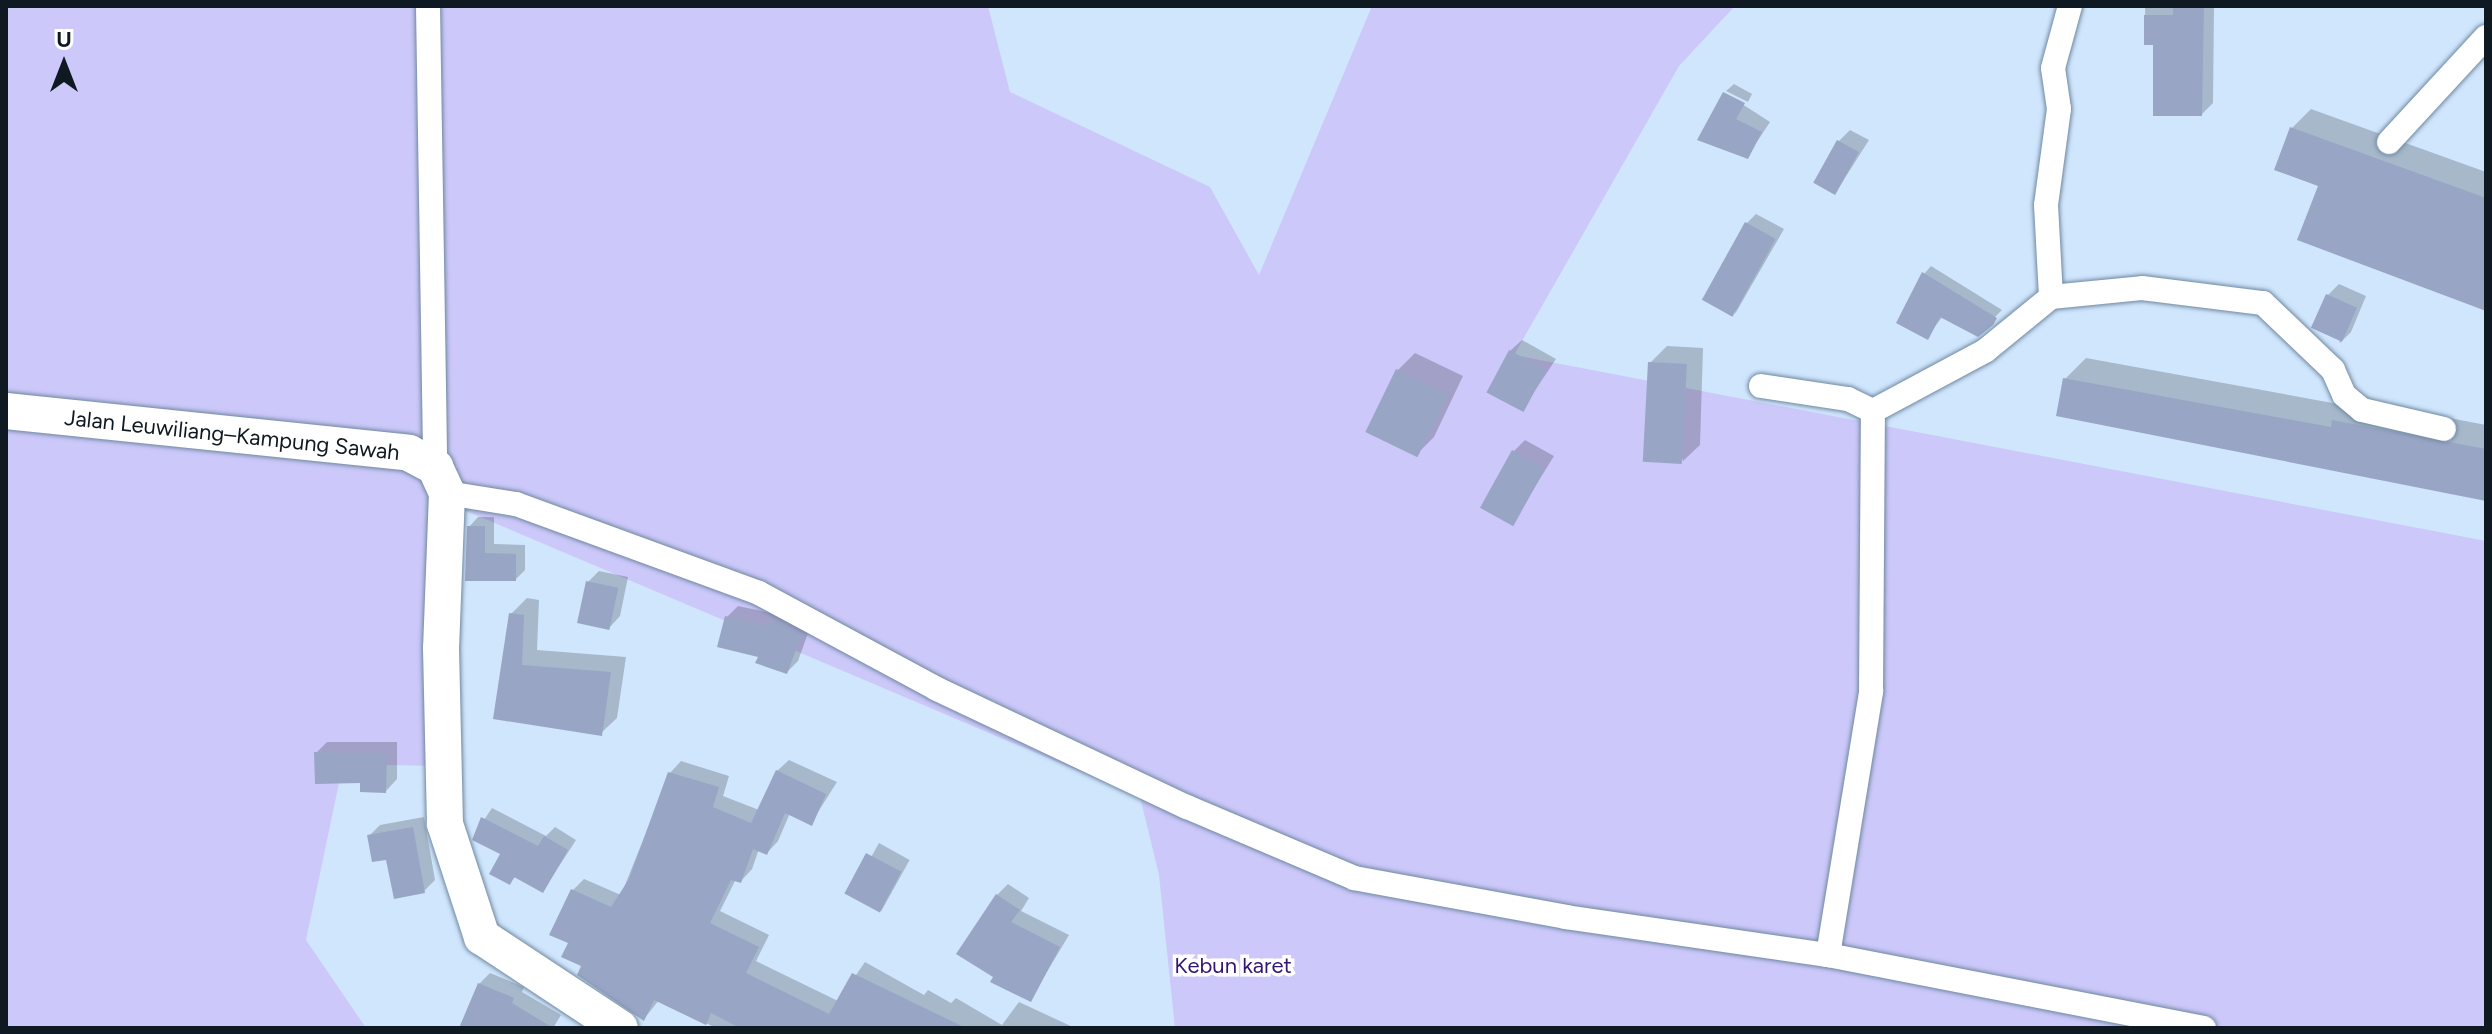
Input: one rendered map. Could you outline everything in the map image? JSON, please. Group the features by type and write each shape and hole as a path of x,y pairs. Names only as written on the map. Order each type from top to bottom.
{"main road":[{"name":"Jalan Leuwiliang–Kampung Sawah","path":"6,411 409,453 441,480"},
{"path":"441,480 445,824 482,937 620,1028"}],"street":[{"path":"428,6 441,480 516,504 759,593 937,689 1187,807 1354,878 1566,917 1828,955 2204,1028"},
{"path":"2051,297 2046,205 2059,109 2053,68 2070,6"},
{"path":"2389,142 2454,65 2486,37"},
{"path":"1873,411 1985,351 2051,297 2142,288 2263,303 2333,370 2344,395 2362,410 2444,429"},
{"path":"1761,386 1848,399 1873,411"},
{"path":"1828,955 1871,691 1873,411"}],"green space":[{"name":"Kebun karet","path":"6,6 988,6 1010,92 1210,187 1259,275 1372,6 1735,6 1679,66 1514,355 2486,541 2486,1028 1175,1028 1159,875 1140,797 431,496 437,766 343,764 306,940 366,1028 6,1028"}],"building":[{"path":"2173,6 2204,6 2202,116 2153,116 2153,45 2144,45 2144,15 2173,15"},
{"path":"1723,92 1745,103 1736,119 1762,132 1748,159 1697,140"},
{"path":"2290,127 2486,198 2486,311 2297,240 2318,186 2274,170"},
{"path":"1837,140 1859,152 1835,195 1813,183"},
{"path":"1745,222 1776,239 1732,317 1702,300"},
{"path":"1922,272 1997,318 1993,325 1978,337 1940,317 1928,340 1896,323"},
{"path":"2326,294 2357,308 2342,342 2311,328"},
{"path":"1509,350 1546,370 1524,412 1486,392"},
{"path":"1648,362 1687,364 1682,464 1643,462"},
{"path":"1396,369 1448,394 1417,457 1365,432"},
{"path":"2063,378 2331,427 2332,420 2486,449 2486,501 2056,416"},
{"path":"1512,450 1545,468 1513,526 1480,508"},
{"path":"467,526 485,526 485,553 516,554 516,581 465,581"},
{"path":"586,581 618,588 609,630 577,623"},
{"path":"509,613 524,615 522,665 611,672 602,736 493,719"},
{"path":"725,616 769,626 771,620 802,633 787,674 755,663 758,657 717,647"},
{"path":"314,752 387,753 386,793 360,792 360,783 315,784"},
{"path":"776,770 826,794 812,826 785,813 767,855 753,849 741,883 731,880 710,923 759,947 746,973 829,1014 852,973 966,1028 740,1028 711,1013 706,1025 654,1000 644,1021 577,975 581,966 561,957 568,943 549,935 571,889 611,907 629,879 668,772 719,787 713,807 751,823"},
{"path":"481,817 538,846 544,836 568,850 543,893 514,877 510,885 489,874 500,854 472,840"},
{"path":"413,827 425,893 394,899 386,860 372,862 367,835"},
{"path":"866,853 901,872 880,912 844,894"},
{"path":"996,894 1020,910 1011,922 1060,947 1031,1002 990,982 993,977 956,954"},
{"path":"478,983 514,998 512,1003 553,1028 459,1028"}]}
